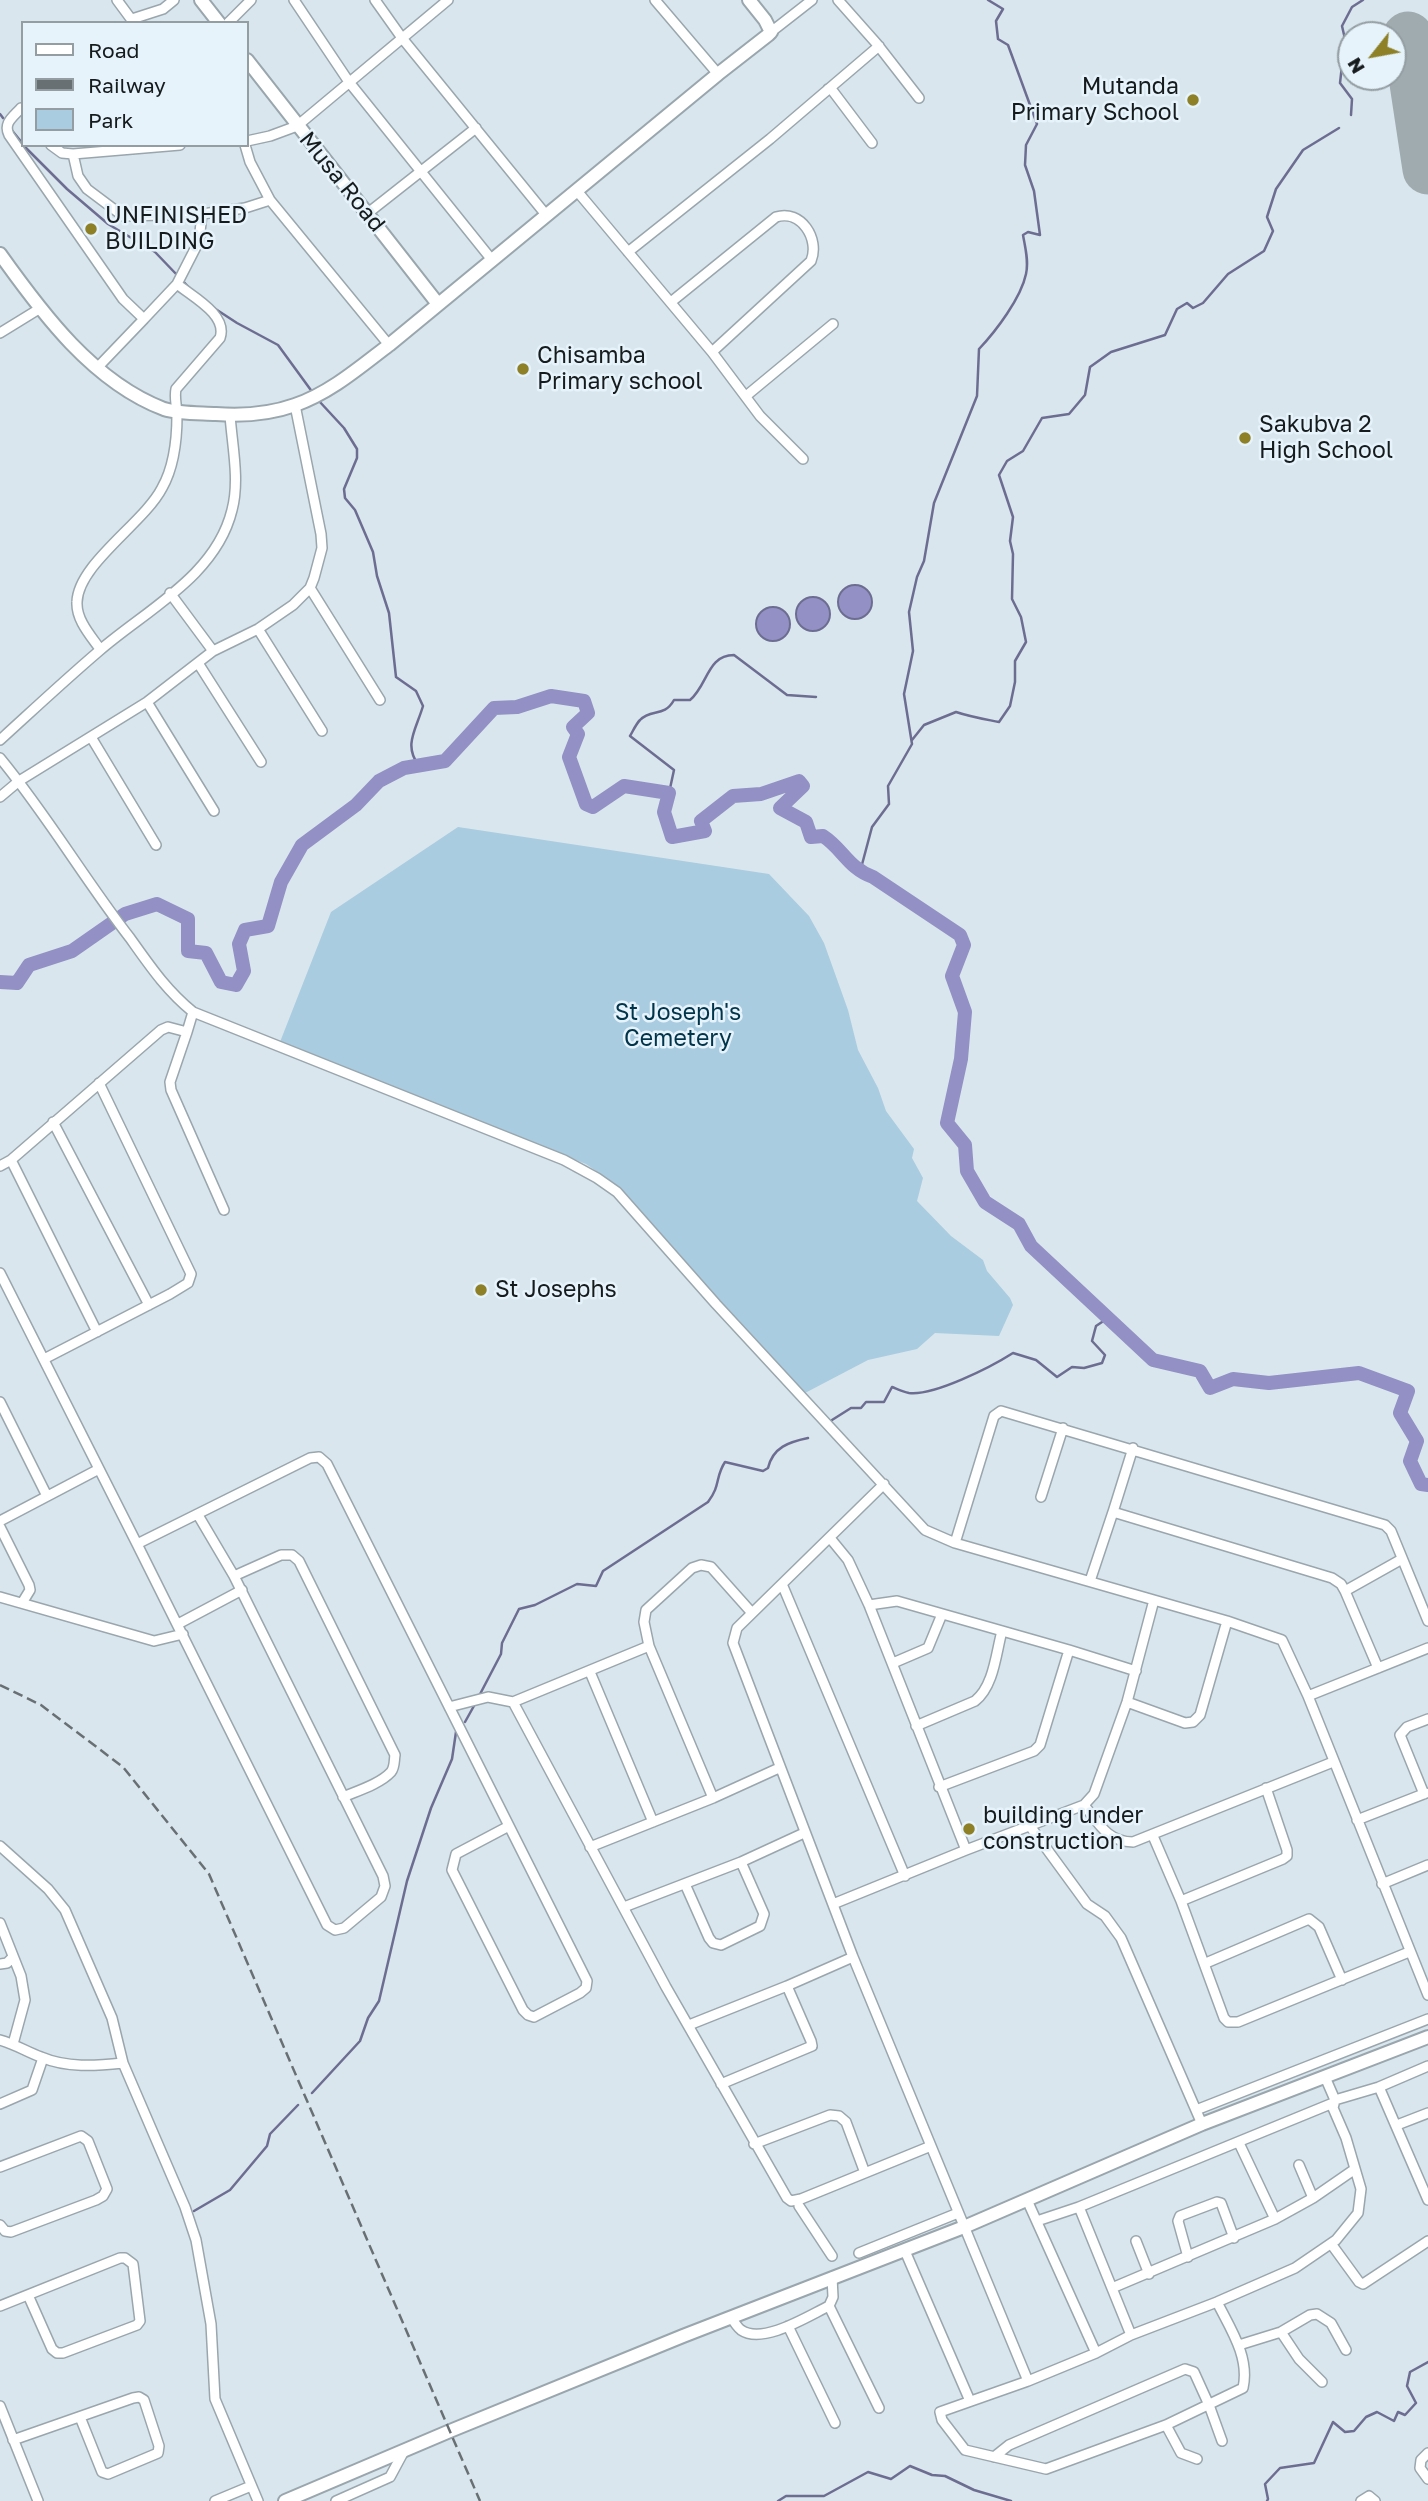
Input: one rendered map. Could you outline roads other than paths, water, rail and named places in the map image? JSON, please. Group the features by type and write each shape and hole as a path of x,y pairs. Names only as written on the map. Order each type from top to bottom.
{"street":[{"path":"117,0 133,21 163,9 174,0"},
{"path":"201,0 217,21"},
{"path":"230,21 251,0"},
{"path":"294,0 349,82 492,260"},
{"path":"375,0 402,38 547,216"},
{"path":"248,142 297,126 448,0"},
{"path":"655,0 718,74"},
{"path":"749,0 771,32"},
{"path":"0,254 39,309 97,368 163,408 177,412 230,415 259,414 295,405 338,383 389,345 812,0"},
{"path":"838,0 879,46 919,98"},
{"path":"628,252 770,139 879,46"},
{"name":"Musa Road","path":"248,62 438,304"},
{"path":"828,89 832,90 872,143"},
{"path":"21,108 9,121 6,129 9,135 123,299 144,319"},
{"path":"368,213 476,128"},
{"path":"53,147 57,151 73,154 156,147"},
{"path":"247,147 254,171 270,200 389,345"},
{"path":"73,154 79,176 88,188 122,216 202,214 245,208 270,200"},
{"path":"577,191 712,352 760,416 803,459"},
{"path":"97,368 180,278 198,241 202,214"},
{"path":"671,302 776,217 788,215 800,219 813,239 814,254 811,261 712,352"},
{"path":"100,649 83,624 77,603 80,589 88,573 152,505 163,487 176,438 176,389 220,338 222,327 218,318 180,278"},
{"path":"0,333 39,309"},
{"path":"746,396 833,324"},
{"path":"0,797 19,781 147,702 213,651 258,629 293,605 310,588 322,548 321,534 295,405"},
{"path":"0,740 100,649 194,575 212,554 232,510 235,488 230,415"},
{"path":"310,588 380,699"},
{"path":"170,593 213,651"},
{"path":"258,629 322,731"},
{"path":"198,663 261,762"},
{"path":"147,702 214,811"},
{"path":"91,737 156,845"},
{"path":"0,758 19,781 110,915 172,994 193,1012 564,1160 617,1192 716,1304 925,1530 955,1543 1227,1621 1282,1640 1308,1696 1428,1995"},
{"path":"193,1012 170,1082 171,1090 224,1210"},
{"path":"0,1167 161,1030 167,1027 187,1032"},
{"path":"44,1359 188,1283 191,1274 99,1083"},
{"path":"54,1122 149,1305"},
{"path":"11,1160 97,1332"},
{"path":"1,1277 178,1624 327,1925 335,1930 345,1928 381,1897 385,1886 383,1876 242,1590 198,1515"},
{"path":"0,1402 47,1496"},
{"path":"955,1543 995,1413 1001,1411 1385,1525 1391,1531 1428,1621"},
{"path":"1041,1497 1063,1428"},
{"path":"1090,1581 1133,1448"},
{"path":"137,1544 310,1458 319,1457 327,1464 587,1981 586,1988 580,1993 534,2017 523,2010 452,1870 456,1854 509,1826"},
{"path":"0,1521 99,1469"},
{"path":"884,1484 737,1628 733,1643 853,1957 1028,2381"},
{"path":"1112,1512 1332,1578 1341,1584 1345,1591 1378,1668"},
{"path":"0,1527 29,1585 30,1590 22,1603"},
{"path":"830,1538 848,1560 869,1605 966,1850"},
{"path":"234,1576 281,1555 292,1555 299,1561 395,1755 390,1773 343,1797"},
{"path":"1345,1591 1402,1559"},
{"path":"713,1798 649,1646 644,1622 646,1610 692,1568 701,1565 711,1567 752,1613"},
{"path":"782,1584 905,1876"},
{"path":"178,1624 242,1590"},
{"path":"0,1598 154,1641 183,1634"},
{"path":"833,1905 1084,1805 1094,1794 1127,1702 1154,1600"},
{"path":"869,1605 897,1601 1136,1671"},
{"path":"893,1663 928,1648 942,1614"},
{"path":"1127,1702 1185,1723 1193,1722 1200,1715 1227,1621"},
{"path":"916,1726 983,1695 1002,1631"},
{"path":"449,1707 488,1697 513,1702 649,1646"},
{"path":"1308,1696 1428,1648"},
{"path":"939,1787 1034,1751 1040,1745 1069,1650"},
{"path":"590,1672 653,1822"},
{"path":"513,1702 590,1847 784,2195 792,2201 801,2199 931,2146"},
{"path":"1357,1820 1426,1794 1401,1735 1407,1727 1428,1719"},
{"path":"1084,1805 1104,1830 1118,1842 1133,1842 1333,1762"},
{"path":"590,1847 713,1798 779,1768"},
{"path":"1181,1901 1287,1856 1266,1787"},
{"path":"1030,1826 1087,1904 1105,1916 1121,1938 1202,2124"},
{"path":"624,1907 741,1862 804,1833"},
{"path":"1153,1836 1206,1963 1224,2018 1232,2024 1409,1952"},
{"path":"0,1846 48,1889 65,1910 112,2018 123,2063 196,2239 211,2324 215,2399 258,2501"},
{"path":"685,1884 709,1938 713,1943 721,1945 760,1926 763,1920 764,1914 741,1862"},
{"path":"1382,1884 1428,1865"},
{"path":"1206,1963 1309,1920 1319,1927 1342,1980"},
{"path":"0,1923 21,1976 25,2000 13,2044"},
{"path":"0,1964 13,1957"},
{"path":"689,2025 853,1957"},
{"path":"721,2084 812,2046 787,1986"},
{"path":"1196,2110 1428,2019"},
{"path":"285,2501 731,2317 964,2227 1202,2124 1428,2037"},
{"path":"0,2040 43,2059 83,2067 123,2063"},
{"path":"0,2104 32,2090 43,2059"},
{"path":"1037,2221 1079,2207 1428,2066"},
{"path":"1217,2302 1239,2346 1244,2364 1243,2388 1166,2425 1046,2469 965,2451 942,2420 940,2412 1028,2381 1096,2353 1131,2335 1217,2302 1295,2268 1332,2245 1358,2213 1361,2189 1325,2077"},
{"path":"1379,2087 1428,2200"},
{"path":"1397,2125 1428,2113"},
{"path":"754,2144 830,2115 839,2116 846,2122 865,2173"},
{"path":"0,2167 81,2136 88,2141 107,2189 103,2196 96,2200 11,2232 5,2231 0,2225"},
{"path":"1239,2143 1275,2219"},
{"path":"1299,2165 1313,2198"},
{"path":"1112,2288 1275,2219 1313,2198 1355,2169"},
{"path":"1027,2200 1096,2353"},
{"path":"1188,2257 1178,2221 1180,2216 1219,2202 1223,2206 1234,2238"},
{"path":"799,2206 832,2256"},
{"path":"1079,2207 1131,2335"},
{"path":"859,2253 958,2213"},
{"path":"1136,2241 1149,2274"},
{"path":"1332,2245 1363,2284 1428,2241"},
{"path":"905,2251 970,2401"},
{"path":"0,2306 28,2295 125,2258 133,2264 140,2321 137,2325 57,2353 52,2349 28,2295"},
{"path":"731,2317 740,2329 756,2335 788,2326 829,2306 833,2297 832,2277"},
{"path":"829,2306 879,2408"},
{"path":"1239,2346 1281,2332 1310,2315 1322,2316 1331,2323 1346,2350"},
{"path":"788,2326 835,2423"},
{"path":"1281,2332 1299,2359 1322,2382"},
{"path":"994,2457 1009,2445 1185,2369 1194,2372 1222,2441"},
{"path":"13,2440 80,2417 139,2397 144,2400 159,2446 158,2453 108,2474 102,2472 80,2417"},
{"path":"0,2406 38,2501"},
{"path":"1166,2425 1178,2449 1197,2459"},
{"path":"336,2501 390,2477 404,2451"},
{"path":"1428,2453 1421,2460 1420,2468 1428,2479"},
{"path":"215,2501 251,2486"},
{"path":"1361,2501 1369,2496 1375,2501"}],"water":[{"path":"855,585 867,590 872,602 867,614 855,619 843,614 838,602 843,590"},
{"path":"813,597 825,602 830,614 825,626 813,631 801,626 796,614 801,602"},
{"path":"773,607 785,612 790,624 785,636 773,641 761,636 756,624 761,612"}],"waterway":[{"path":"860,872 872,827 889,804 888,786 912,744 904,694 913,651 909,612 917,577 924,561 934,503 977,396 979,349 1007,314 1026,274 1023,235 1028,232 1040,235 1034,191 1025,165 1026,145 1037,124 1008,45 998,39 996,21 1003,9 988,0"},
{"path":"1351,115 1352,99 1340,83 1345,39 1342,26 1352,7 1363,0"},
{"path":"0,114 3,118"},
{"path":"10,128 21,142"},
{"path":"912,740 924,725 956,712 999,722 1010,706 1015,682 1015,661 1026,642 1021,617 1012,599 1013,554 1010,541 1013,517 999,475 1007,461 1023,451 1042,418 1069,414 1085,395 1090,367 1111,352 1165,335 1177,309 1187,303 1193,308 1203,303 1228,274 1264,251 1273,231 1267,217 1276,189 1303,150 1339,128"},
{"path":"25,147 67,189 108,224 155,252 178,276"},
{"path":"182,280 192,291"},
{"path":"214,308 278,345 313,393"},
{"path":"319,401 344,428 357,449 357,458 344,489 345,498 355,510 373,552 377,576 389,613 396,677 416,691 423,706 411,744 419,766"},
{"path":"669,793 674,770 630,736 644,716 666,709 674,700 690,700 718,660 734,655 787,695 816,697"},
{"path":"0,982 17,983 29,965 72,951 125,914 157,904 188,919 188,951 206,953 221,982 236,985 244,971 239,944 245,930 268,926 281,882 302,845 356,805 379,781 404,768 445,761 494,708 517,707 551,696 584,701 588,713 573,727 578,734 569,757 586,804 593,807 624,786 669,793 664,812 672,837 705,831 701,821 733,796 761,794 799,781 803,786 780,808 806,822 811,837 823,836 857,869 960,935 964,945 952,976 965,1012 961,1059 947,1123 965,1145 967,1171 985,1202 1019,1224 1031,1246 1153,1360 1200,1371 1210,1388 1233,1379 1269,1383 1359,1373 1408,1391 1400,1413 1417,1441 1410,1461 1421,1484 1428,1485"},
{"path":"832,1420 851,1408 861,1408 866,1402 884,1402 892,1387 909,1393 933,1390 977,1373 1013,1353 1036,1360 1057,1377 1072,1367 1084,1368 1102,1363 1105,1355 1092,1341 1096,1326 1108,1318"},
{"path":"478,1698 501,1654 502,1643 519,1609 535,1605 577,1584 596,1586 603,1571 708,1502 715,1491 725,1462 763,1471 768,1468 778,1450 794,1441 808,1438"},
{"path":"465,1722 475,1704"},
{"path":"312,2093 360,2041 368,2018 379,2001 407,1881 431,1808 452,1759 456,1732"},
{"path":"194,2211 230,2190 267,2146 270,2134 298,2105"},
{"path":"1267,2501 1265,2484 1280,2468 1314,2463 1333,2422 1345,2432 1354,2431 1366,2417 1377,2412 1394,2421 1398,2412 1405,2415 1416,2403 1407,2386 1410,2372 1428,2362"},
{"path":"778,2501 786,2496 824,2496 868,2472 891,2479 910,2466 1011,2501"}],"railway":[{"path":"0,1685 41,1705 123,1767 209,1874 480,2501"}],"place":[{"name":"Mutanda Primary School","path":"1193,100"},
{"name":"UNFINISHED BUILDING","path":"91,229"},
{"name":"Chisamba Primary school","path":"523,369"},
{"name":"Sakubva 2 High School","path":"1245,438"},
{"name":"St Josephs","path":"481,1290"},
{"name":"building under construction","path":"969,1829"}],"park label":[{"name":"St Joseph's Cemetery","path":"678,1026"}]}
